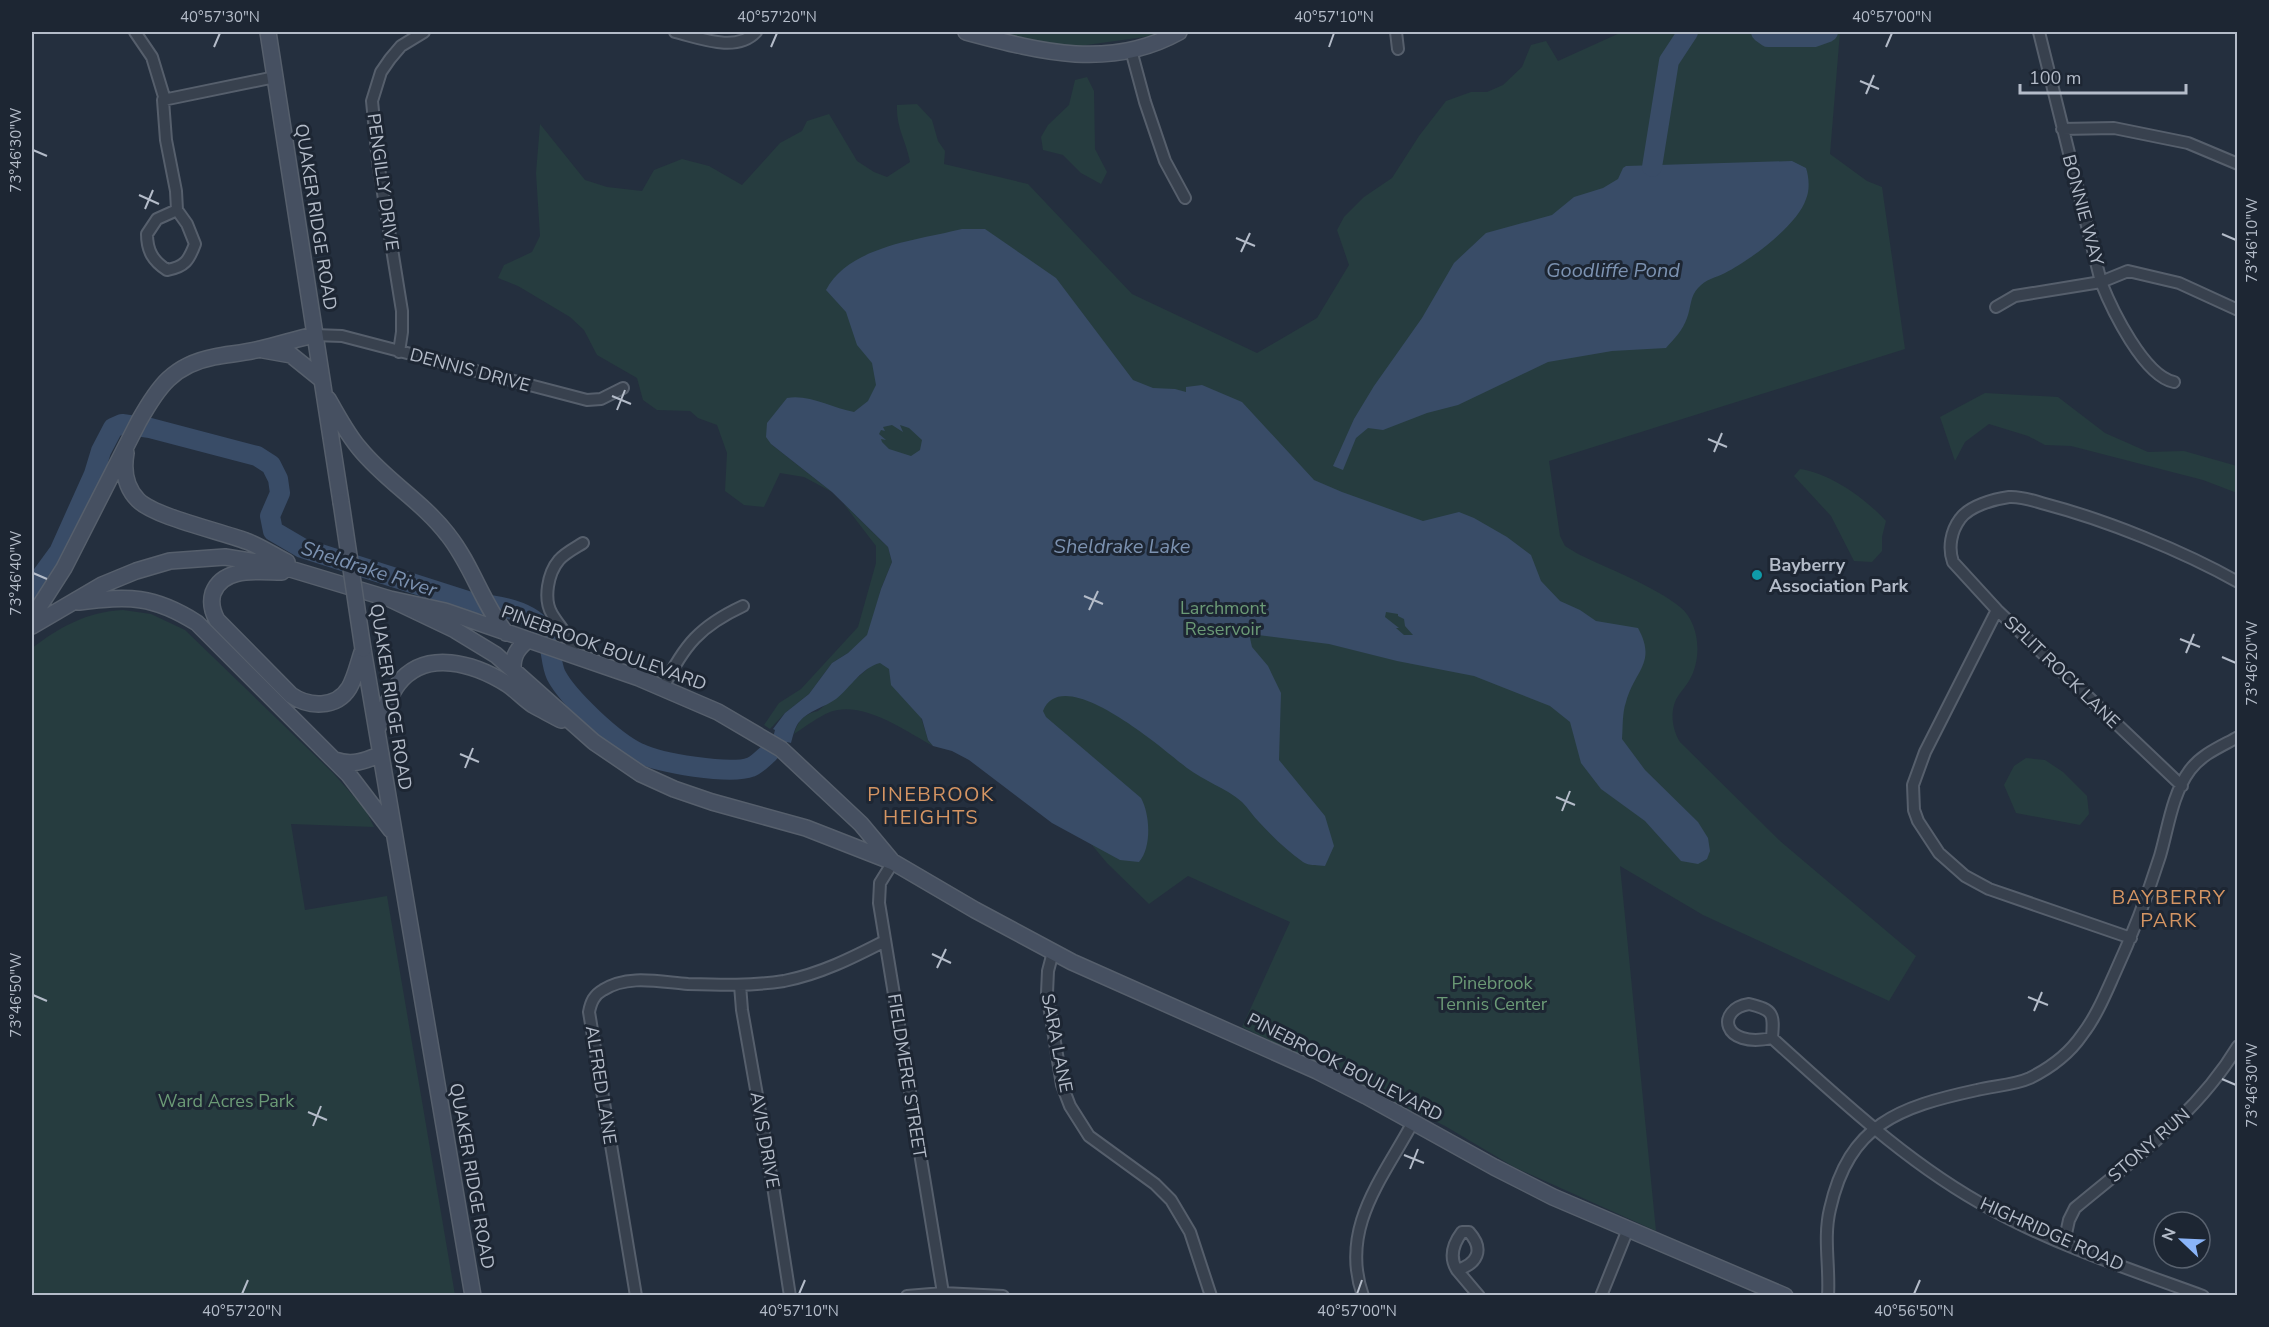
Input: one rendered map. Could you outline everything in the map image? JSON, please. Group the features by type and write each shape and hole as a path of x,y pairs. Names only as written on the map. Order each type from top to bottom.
{"street":[{"path":"135,32 152,57 165,100 166,140 176,191 177,210 191,232 195,244 189,261 179,268 167,270 155,261 150,253 147,234 157,219 177,210"},
{"name":"QUAKER RIDGE ROAD","path":"268,32 363,650 473,1296"},
{"name":"PENGILLY DRIVE","path":"399,352 402,311 378,162 372,101 381,72 390,59 401,46 424,32"},
{"path":"675,32 706,40 732,42 749,39 756,32"},
{"path":"966,32 1061,54 1131,50 1166,39 1179,32"},
{"path":"1396,32 1398,49"},
{"name":"BONNIE WAY","path":"2039,32 2101,282 2128,271 2139,272 2179,283 2238,310"},
{"path":"1131,50 1145,102 1165,161 1185,198"},
{"path":"165,100 274,77"},
{"path":"2062,129 2114,128 2188,143 2238,164"},
{"path":"1995,307 2005,300 2031,292 2101,282 2110,304 2151,369 2167,381 2174,382"},
{"path":"32,618 61,574 156,392 176,372 204,359 260,349 314,335"},
{"name":"DENNIS DRIVE","path":"314,335 342,336 587,400 601,399 623,388"},
{"path":"260,349 291,355 323,385 360,450 441,526 459,550 493,616 507,633"},
{"path":"128,444 124,464 126,480 132,493 142,504 247,541 303,572"},
{"name":"SPLIT ROCK LANE","path":"2182,786 1997,610 1953,562 1950,553 1953,529 1962,516 1977,506 2010,497 2063,509 2132,533 2238,582"},
{"path":"574,656 571,640 549,609 548,591 550,579 559,560 583,543"},
{"name":"PINEBROOK BOULEVARD","path":"32,626 120,577 153,565 187,558 244,559 303,572 390,599 445,611 663,688 718,712 781,749 861,824 893,862"},
{"path":"303,572 244,572 229,575 222,580 213,593 212,607 217,620 291,695 305,703 323,704 344,694 352,681 363,650"},
{"path":"70,603 130,597 159,604 184,615 208,633 335,760 360,787 394,834"},
{"name":"PINEBROOK BOULEVARD","path":"390,599 470,638 513,668 583,732 618,760 656,781 712,802 806,828 893,862 1053,952 1342,1083 1512,1177 1785,1296"},
{"path":"663,688 681,654 699,632 722,616 743,606"},
{"path":"1997,610 1924,752 1913,785 1914,810 1918,821 1939,853 1965,876 1989,889 2131,938"},
{"path":"513,668 513,661 518,650 535,642"},
{"path":"376,730 392,694 405,677 422,666 440,662 466,666 491,676 508,685 531,704 583,732"},
{"path":"1828,1296 1826,1238 1832,1198 1847,1161 1861,1141 1874,1129 1895,1116 1924,1103 2028,1079 2070,1050 2094,1017 2131,938 2189,771 2202,757 2238,737"},
{"path":"335,760 342,763 359,763 381,754"},
{"name":"FIELDMERE STREET","path":"893,862 883,877 879,890 885,941 944,1293"},
{"name":"ALFRED LANE","path":"636,1296 589,1012 591,1002 604,988 622,983 647,980 686,984 755,985 813,974 885,941"},
{"name":"SARA LANE","path":"1053,952 1048,971 1047,993 1062,1085 1070,1106 1089,1136 1155,1184 1171,1200 1190,1232 1211,1296"},
{"name":"AVIS DRIVE","path":"740,985 742,1010 790,1296"},
{"path":"1749,1004 1765,1008 1773,1019 1772,1038 1749,1042 1737,1038 1729,1032 1730,1018 1742,1005 1749,1004"},
{"name":"HIGHRIDGE ROAD","path":"1772,1038 1874,1129 1937,1175 1991,1209 2064,1243 2203,1296"},
{"name":"STONY RUN","path":"2064,1243 2069,1220 2075,1208 2183,1118 2224,1069 2238,1046"},
{"path":"1363,1296 1359,1286 1355,1257 1360,1224 1371,1195 1413,1122"},
{"path":"1601,1296 1628,1229"},
{"path":"1457,1270 1479,1296"},
{"path":"907,1296 944,1293 1003,1296"}],"green space":[{"path":"988,32 1161,32 1151,36 1058,49"},
{"name":"Larchmont Reservoir","path":"1622,32 1840,32 1830,154 1867,181 1882,187 1905,349 1549,461 1560,536 1565,546 1669,599 1687,614 1692,622 1697,641 1694,671 1673,707 1674,728 1680,742 1780,841 1916,956 1889,1001 1703,915 1620,866 1656,1231 1514,1167 1445,1126 1242,1027 1290,922 1188,876 1149,904 1092,845 921,717 928,740 933,746 897,725 856,710 843,709 830,712 794,734 802,718 818,711 872,665 904,568 864,470 771,444 832,492 804,477 780,473 764,507 744,505 725,491 727,453 717,425 698,418 690,411 657,410 643,400 637,378 597,355 584,330 570,317 518,286 498,278 504,265 532,252 540,236 536,173 540,124 585,180 607,187 642,191 654,170 682,159 709,166 742,185 780,143 802,131 807,121 829,114 857,161 887,177 910,162 898,121 897,105 917,104 932,120 938,141 945,151 944,164 1028,184 1132,294 1257,353 1317,318 1349,265 1337,230 1344,217 1364,197 1392,178 1419,136 1446,101 1471,92 1487,92 1503,85 1522,67 1531,45 1546,41 1558,61"},
{"path":"1087,77 1094,91 1095,149 1107,172 1101,184 1081,173 1063,155 1043,150 1041,137 1048,125 1069,105 1075,80"},
{"path":"1985,393 2058,397 2105,433 2148,452 2184,451 2237,466 2237,493 2203,480 2071,446 2045,445 2028,436 1989,424 1965,442 1955,461 1940,417"},
{"path":"1800,469 1811,471 1847,488 1886,521 1882,537 1882,551 1872,562 1854,561 1831,516 1794,476"},
{"path":"843,503 888,547 892,562 881,589 868,635 848,653 832,663 809,694 785,713 770,729 764,725 779,703 801,689 858,627 876,563 876,546"},
{"name":"Ward Acres Park","path":"123,610 151,614 185,630 333,773 365,809 374,827 291,824 305,910 387,896 455,1295 32,1295 32,648 53,633 85,617"},
{"path":"2026,758 2045,760 2063,772 2087,796 2089,814 2080,825 2016,813 2004,785 2014,766"}],"water":[{"name":"Goodliffe Pond","path":"1792,161 1806,168 1808,175 1808,192 1801,209 1783,231 1759,251 1698,288 1693,295 1683,326 1666,348 1612,351 1548,362 1458,405 1427,413 1383,430 1368,428 1356,438 1343,470 1333,466 1354,419 1374,386 1422,318 1454,263 1486,233 1552,215 1574,197 1603,188 1618,179 1626,166"},
{"name":"Sheldrake Lake","path":"962,229 985,229 1056,278 1133,380 1153,388 1186,392 1186,387 1202,385 1242,402 1314,480 1423,521 1459,512 1474,518 1507,537 1531,555 1541,581 1560,601 1580,610 1596,621 1638,628 1643,640 1645,658 1625,706 1622,739 1645,770 1698,822 1708,838 1710,851 1707,859 1698,864 1681,861 1645,821 1601,789 1581,763 1570,722 1550,706 1474,676 1397,661 1329,644 1258,635 1250,638 1252,647 1268,666 1281,693 1279,760 1325,816 1334,846 1325,866 1308,864 1297,858 1269,833 1242,802 1194,773 1137,729 1092,703 1071,696 1054,698 1043,711 1046,717 1141,798 1148,821 1148,839 1139,862 1120,860 1052,823 969,760 952,751 933,746 928,740 922,719 891,685 889,669 880,663 862,673 836,699 803,718 794,731 791,743 787,742 774,753 769,753 775,730 773,729 785,713 809,694 832,663 848,653 867,635 892,562 888,547 832,492 771,444 766,437 767,423 787,398 804,398 854,412 868,401 876,385 872,363 857,345 846,312 826,290 837,275 851,263 868,254 886,247","holes":["892,425 903,432 900,425 909,428 922,440 920,450 911,456 889,449 881,439 886,440 879,434 881,430 885,431 883,427","1386,612 1398,614 1404,619 1405,626 1413,635 1404,635 1385,617"]}],"waterway":[{"name":"Sheldrake River","path":"1652,167 1669,61 1688,32"},
{"name":"Sheldrake River","path":"1761,32 1768,37 1814,37 1828,32"},
{"name":"Sheldrake River","path":"32,589 59,552 94,474 101,451 113,428 122,424 150,428 257,456 271,465 278,479 280,493 270,516 273,531 302,548 474,603 512,610 531,618 547,636 556,675 562,685 605,730 639,753 678,764 727,770 751,767 769,753"}],"place":[{"name":"Bayberry Association Park","path":"1757,575"}],"district":[{"name":"PINEBROOK HEIGHTS","path":"931,806"},
{"name":"BAYBERRY PARK","path":"2169,908"}],"park label":[{"name":"Pinebrook Tennis Center","path":"1492,993"}]}
